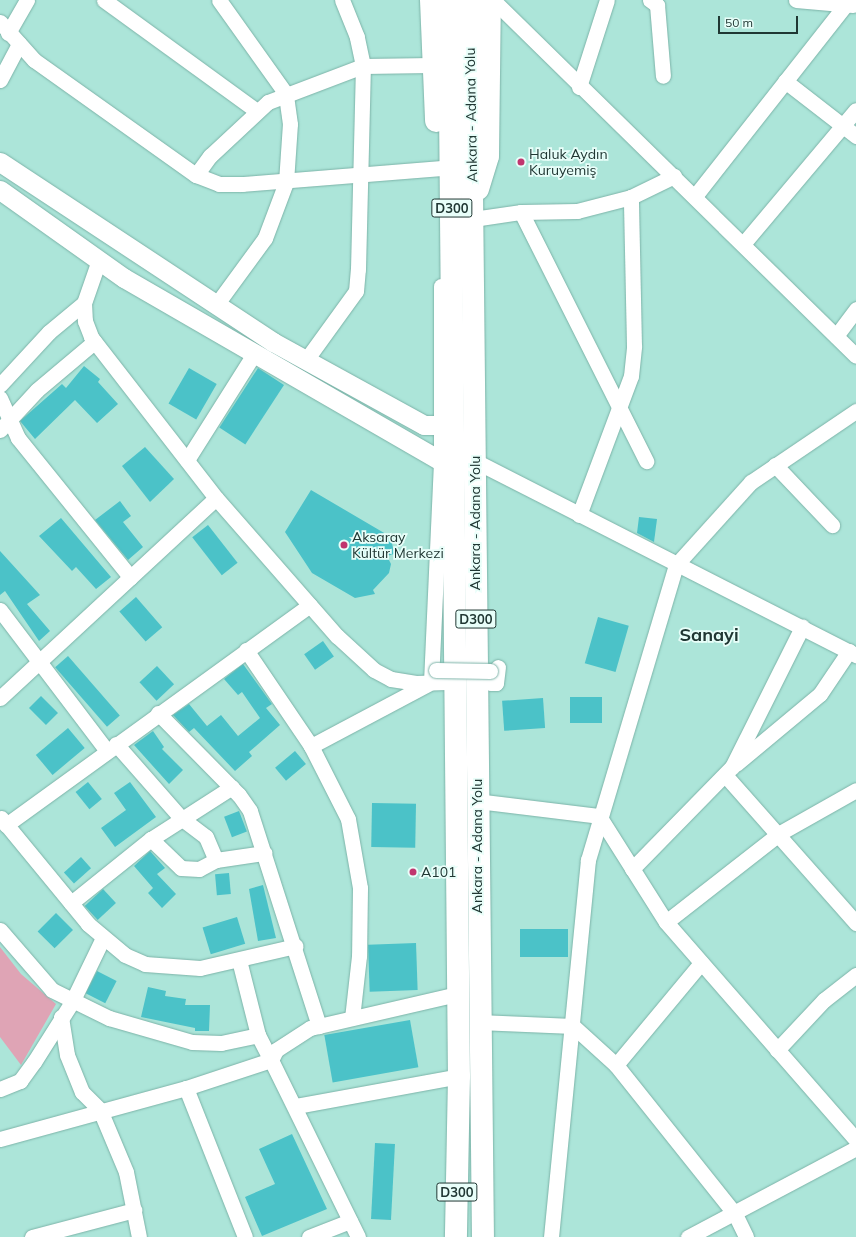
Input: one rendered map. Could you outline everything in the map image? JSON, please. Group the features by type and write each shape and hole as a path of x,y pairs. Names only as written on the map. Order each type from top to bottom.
{"highway":[{"path":"431,0 432,65 441,171 466,212"},
{"name":"Ankara - Adana Yolu","path":"449,0 466,212 474,461 478,1022 483,1237"},
{"name":"Ankara - Adana Yolu","path":"456,1237 459,1076 454,682 446,420 466,212 470,0"},
{"path":"466,212 488,156 492,0"}],"main road":[{"path":"0,162 216,305 306,360 424,425 446,420"},
{"path":"0,190 99,260 254,354 447,464"}],"street":[{"path":"27,0 4,28 34,60 196,175 219,184 286,182 441,171 446,420"},
{"path":"104,0 257,110"},
{"path":"216,305 265,238 286,182 290,124 286,94 219,0"},
{"path":"306,360 356,291 361,177 363,66 357,37 342,0"},
{"path":"492,0 580,87 695,196 856,356"},
{"path":"580,87 607,0"},
{"path":"650,0 657,5 663,76"},
{"path":"796,0 851,5"},
{"path":"695,196 785,81 851,5"},
{"path":"0,80 19,44"},
{"path":"196,175 210,156 257,110 286,94 363,66 432,65"},
{"path":"785,81 856,136"},
{"path":"743,244 856,110"},
{"path":"466,212 577,211 632,197 674,176"},
{"path":"579,515 620,410 631,376 634,346 632,197"},
{"path":"521,212 646,461"},
{"path":"99,260 84,303 85,321 94,342 216,498 310,605 374,670 391,679 432,679 454,682"},
{"path":"0,385 49,332 84,303"},
{"path":"836,336 856,309"},
{"path":"5,425 37,390 94,342"},
{"path":"187,460 254,354"},
{"path":"0,399 5,425 18,438 130,577"},
{"path":"551,1237 573,1026 588,860 599,816 676,565 751,482 856,411"},
{"path":"474,461 676,565 852,653 820,694 729,771 632,869"},
{"path":"432,679 440,647 436,645 447,464"},
{"path":"775,465 832,526"},
{"path":"0,698 216,498"},
{"path":"295,946 200,968 145,964 125,955 103,938 71,903 3,821 111,747 310,605"},
{"path":"0,610 38,663 111,747 181,818 206,837 216,860"},
{"path":"729,771 802,627"},
{"path":"246,650 311,746 348,819 360,888 359,956 352,1018"},
{"path":"311,746 432,679 494,669"},
{"path":"158,713 232,787 250,812 295,946 319,1026"},
{"path":"729,771 856,923"},
{"path":"71,903 151,838 232,787"},
{"path":"666,922 780,833 856,790"},
{"path":"477,801 599,816"},
{"path":"599,816 666,922 856,1140"},
{"path":"151,838 181,868 198,869 216,860 264,853"},
{"path":"0,930 37,975 72,1002 116,1020 192,1042 221,1043 258,1035"},
{"path":"0,1089 20,1081 61,1016 72,1002 103,938"},
{"path":"239,960 258,1035 296,1106 358,1237"},
{"path":"616,1065 701,963"},
{"path":"777,1050 824,1000 856,975"},
{"path":"0,1139 100,1110 186,1088 271,1060 276,1050 289,1040 319,1026 457,994"},
{"path":"61,1016 67,1055 82,1092 100,1110 126,1172 139,1237"},
{"path":"478,1022 573,1026 616,1065 735,1214 746,1237"},
{"path":"296,1106 459,1076"},
{"path":"186,1088 245,1237"},
{"path":"688,1237 735,1214 856,1148"},
{"path":"32,1237 134,1210"},
{"path":"309,1237 350,1221"}],"shaded area":[{"path":"0,947 21,974 56,1004 21,1065 0,1037"}],"building":[{"path":"84,366 100,379 98,382 118,404 97,423 75,400 35,439 20,421 62,384 66,388"},
{"path":"189,368 217,384 196,420 168,404"},
{"path":"258,368 284,385 245,444 219,428"},
{"path":"145,447 174,479 150,502 122,466"},
{"name":"Aksaray Kültür Merkezi","path":"311,490 391,537 394,554 387,556 391,564 389,573 373,590 375,594 355,598 312,573 285,532"},
{"path":"120,501 131,516 123,522 143,547 128,560 95,520"},
{"path":"639,517 657,519 654,542 637,533"},
{"path":"61,518 111,577 96,589 76,567 72,571 39,536"},
{"path":"208,525 238,563 222,575 192,537"},
{"path":"0,551 40,595 27,604 50,631 39,641 5,591 0,595"},
{"path":"136,597 162,627 146,642 119,611"},
{"path":"598,617 629,626 616,672 585,663"},
{"path":"323,641 334,657 315,670 304,654"},
{"path":"68,656 120,716 107,727 55,667"},
{"path":"243,664 272,704 266,708 280,725 249,752 252,756 235,771 194,728 189,732 173,715 189,704 207,726 221,715 238,736 260,718 242,692 238,695 224,679"},
{"path":"157,666 174,684 156,701 139,682"},
{"path":"41,696 58,713 46,725 29,708"},
{"path":"570,697 602,697 602,723 570,723"},
{"path":"543,698 545,728 504,731 502,701"},
{"path":"68,728 85,748 53,775 36,755"},
{"path":"153,731 164,747 162,749 183,770 169,784 134,745"},
{"path":"295,751 306,764 286,781 275,768"},
{"path":"88,782 102,799 89,809 76,792"},
{"path":"130,782 156,817 115,847 101,828 126,810 114,793"},
{"path":"372,803 416,804 415,848 371,847"},
{"path":"239,811 247,832 232,837 224,817"},
{"path":"150,851 165,868 157,874 176,894 162,908 148,893 153,888 134,866"},
{"path":"81,857 91,868 74,884 64,872"},
{"path":"229,873 231,894 217,895 215,874"},
{"path":"263,885 276,938 258,941 249,889"},
{"path":"103,889 116,903 98,920 85,906"},
{"path":"56,913 73,930 55,948 38,931"},
{"path":"237,917 245,944 211,954 203,928"},
{"path":"520,929 568,929 568,957 520,957"},
{"path":"416,943 418,990 370,992 368,945"},
{"path":"97,971 117,981 105,1003 86,993"},
{"path":"148,987 166,991 165,996 186,999 185,1005 210,1005 209,1031 195,1031 195,1028 141,1017"},
{"path":"410,1020 418,1067 333,1082 324,1035"},
{"path":"292,1134 327,1209 262,1236 245,1197 275,1184 259,1149"},
{"path":"375,1143 395,1144 391,1220 371,1219"}],"place":[{"name":"Haluk Aydın Kuruyemiş","path":"521,162"},
{"name":"Aksaray Kültür Merkezi","path":"344,545"},
{"name":"A101","path":"413,872"}],"district":[{"name":"Sanayi","path":"709,635"}]}
